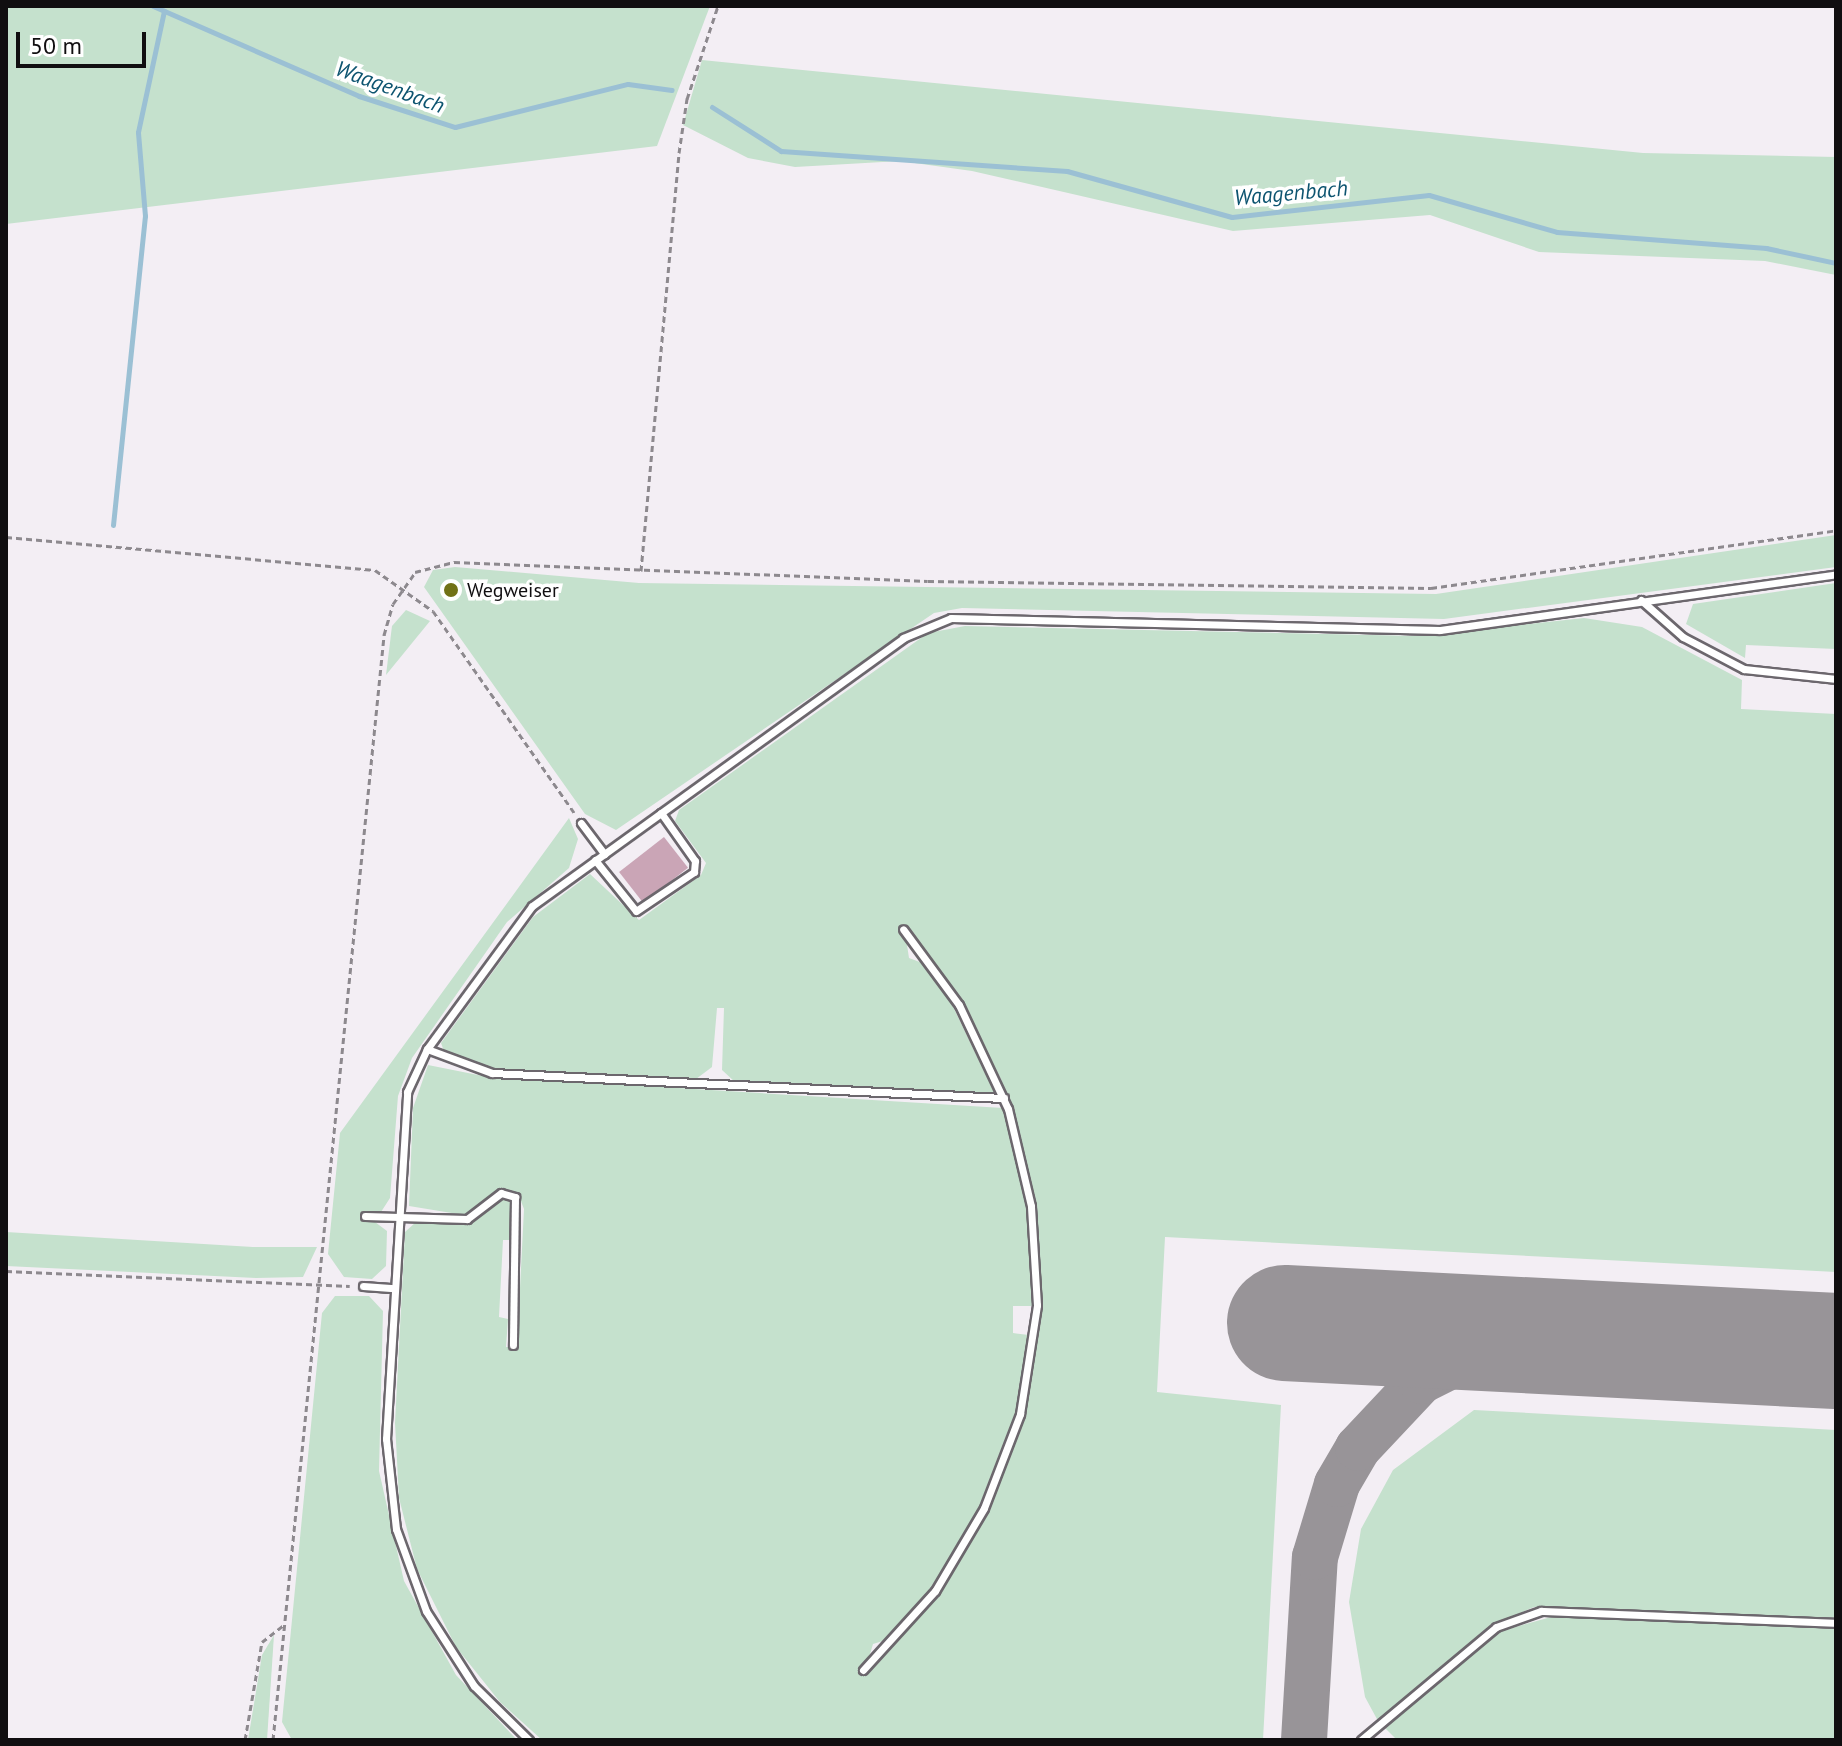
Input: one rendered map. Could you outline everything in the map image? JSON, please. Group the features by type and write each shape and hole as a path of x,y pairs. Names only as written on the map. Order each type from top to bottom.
{"lane":[{"path":"529,1740 449,1652 404,1557 387,1455 405,1100 427,1049 526,912 903,638 951,618 1440,630 1836,574"},
{"path":"1641,600 1683,637 1744,669 1836,679"},
{"path":"595,860 636,911 694,872 695,861 661,813"},
{"path":"581,823 604,854"},
{"path":"863,1670 957,1558 994,1487 1020,1414 1034,1332 1036,1258 1025,1170 1004,1098 959,1005 903,929"},
{"path":"427,1049 484,1072 1004,1098"},
{"path":"365,1216 467,1219 501,1193 515,1197 513,1345"},
{"path":"363,1286 394,1288"},
{"path":"1361,1740 1496,1627 1541,1611 1836,1623"}],"path":[{"path":"641,572 679,153 687,99 718,6"},
{"path":"273,1740 384,635 403,584 419,569 445,562 641,572 1431,588 1836,530"},
{"path":"6,537 351,562 403,584 433,611 581,823"},
{"path":"6,1271 363,1286"},
{"path":"245,1740 262,1642 285,1624"}],"green space":[{"path":"6,6 710,6 657,146 6,224"},
{"path":"702,60 1643,153 1836,157 1836,275 1765,261 1539,252 1430,215 1233,231 972,171 900,161 795,167 748,158 683,125"},
{"path":"1836,535 1836,567 1444,619 962,608 934,613 616,830 585,814 424,587 433,570 455,567 639,583 1436,594"},
{"path":"1836,583 1836,649 1746,645 1745,658 1686,624 1693,604"},
{"path":"406,610 430,621 386,675 392,626"},
{"path":"1584,618 1642,627 1742,680 1741,709 1836,714 1836,1272 1165,1237 1157,1392 1281,1405 1263,1740 542,1740 500,1702 456,1647 417,1569 399,1498 395,1423 405,1232 416,1222 470,1223 501,1197 513,1200 514,1240 503,1240 499,1317 508,1319 506,1347 517,1347 524,1209 519,1196 503,1189 464,1215 409,1206 413,1108 428,1065 483,1076 1003,1108 1025,1188 1032,1268 1032,1306 1013,1306 1013,1333 1029,1335 1017,1408 974,1520 925,1597 886,1640 873,1644 864,1674 945,1582 997,1489 1027,1394 1040,1285 1031,1187 1001,1079 952,989 904,925 909,958 925,964 947,994 995,1094 735,1082 722,1070 724,1008 717,1008 712,1067 696,1079 488,1069 445,1054 441,1043 533,917 590,874 639,920 701,875 706,863 675,821 679,810 928,633 965,626 1417,636"},
{"path":"569,818 578,839 569,868 507,922 412,1058 398,1096 390,1198 381,1212 363,1213 387,1231 386,1266 372,1279 344,1277 328,1254 340,1133"},
{"path":"6,1232 253,1247 317,1247 303,1277 256,1278 6,1266"},
{"path":"335,1296 369,1296 383,1311 379,1471 404,1581 456,1675 517,1740 292,1740 282,1722 322,1313"},
{"path":"1474,1410 1836,1430 1836,1618 1534,1607 1488,1627 1378,1721 1365,1697 1349,1602 1361,1529 1393,1470"},
{"path":"1562,1614 1836,1628 1836,1740 1397,1740 1385,1728 1501,1631"},
{"path":"274,1635 267,1740 248,1740 262,1655"}],"building":[{"path":"664,837 688,868 643,903 619,872"}],"waterway":[{"name":"Waagenbach","path":"153,6 359,96 455,127 628,84 672,90"},
{"path":"113,525 145,216 138,132 164,11"},
{"name":"Waagenbach","path":"712,107 781,151 1067,171 1232,217 1429,195 1557,232 1766,248 1836,263"}],"taxiway":[{"path":"1304,1740 1315,1557 1337,1484 1358,1448 1421,1381 1477,1353 1545,1336"}],"runway":[{"path":"1285,1323 1836,1351"}],"place":[{"name":"Wegweiser","path":"451,590"}]}
